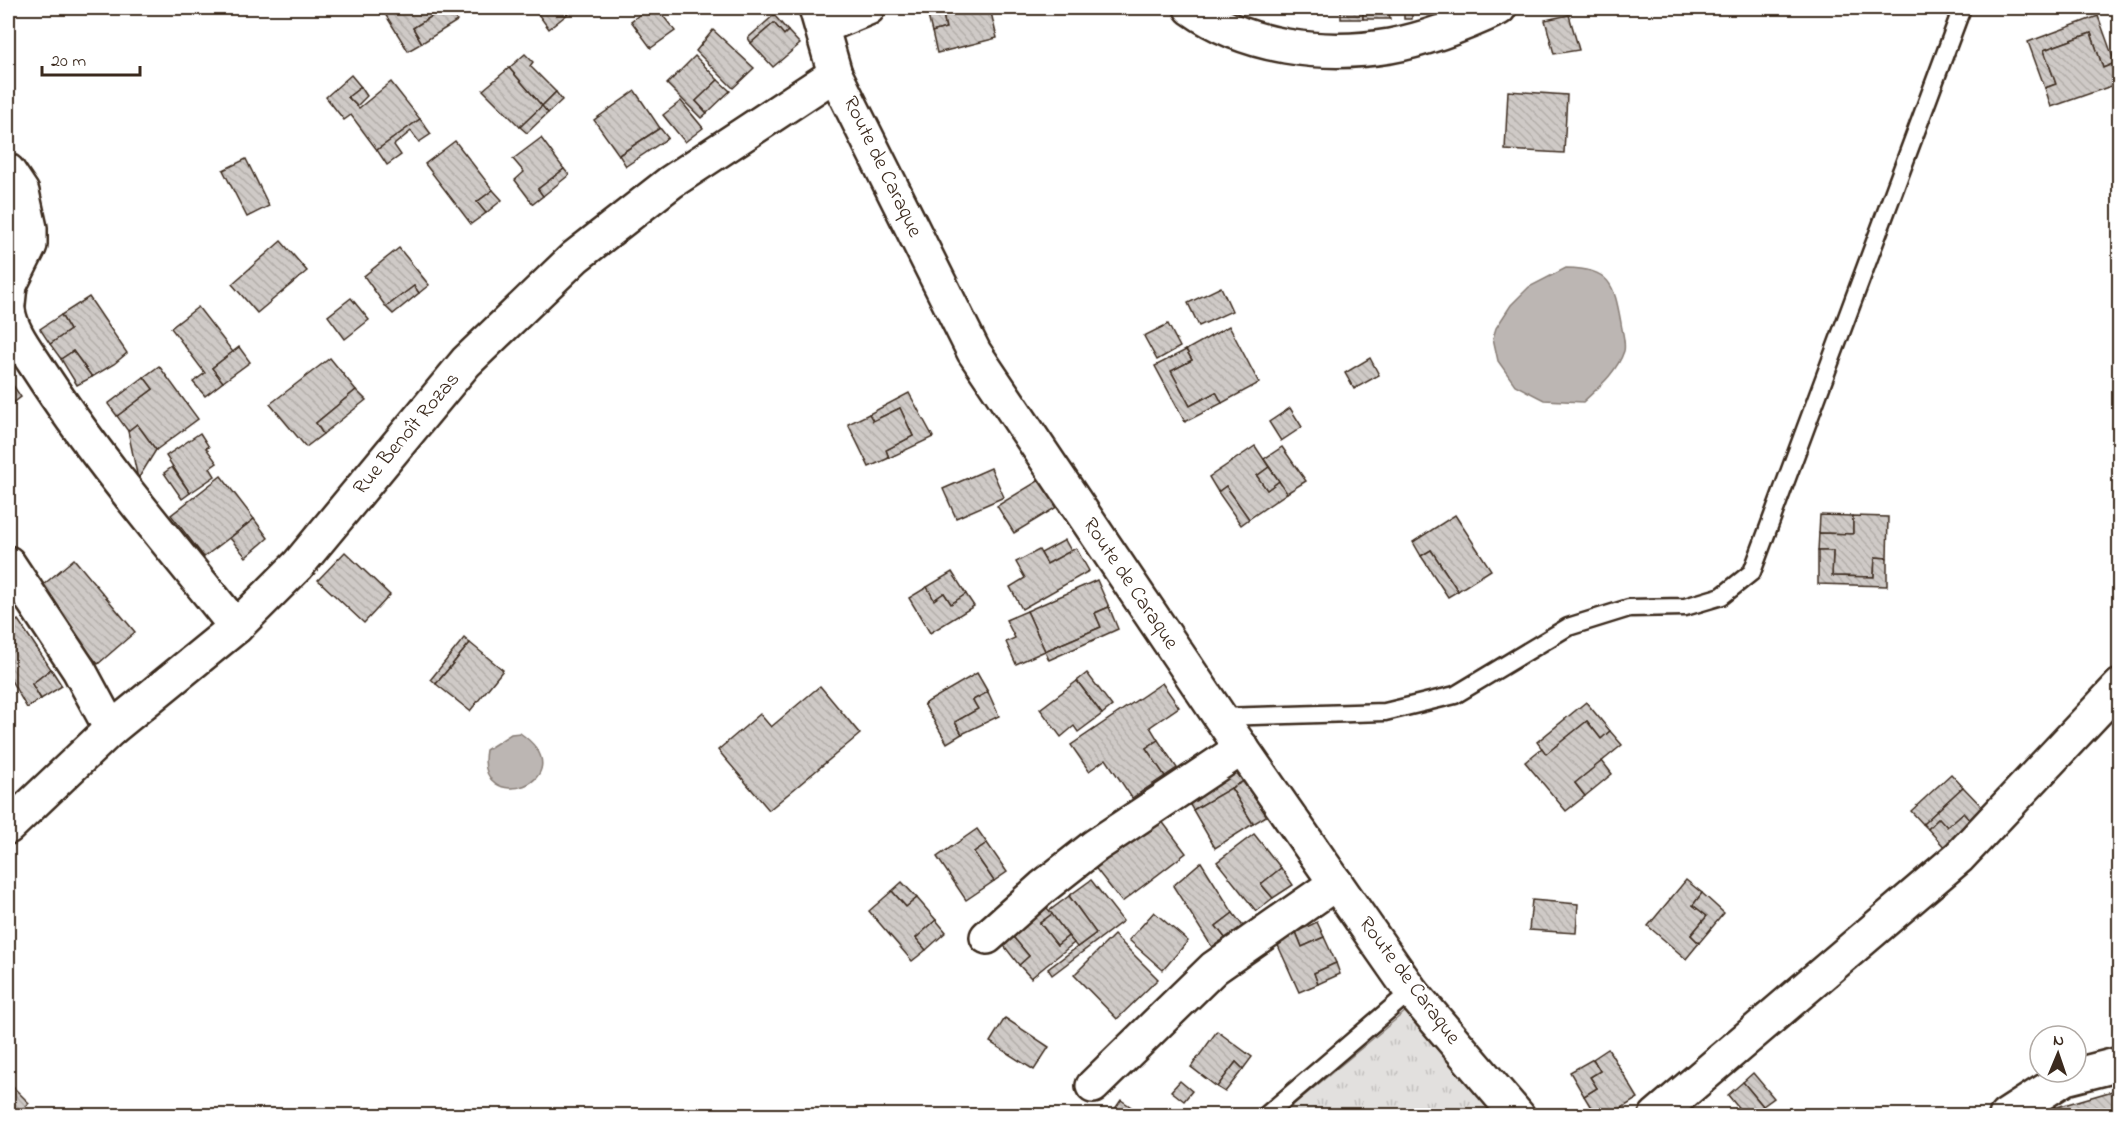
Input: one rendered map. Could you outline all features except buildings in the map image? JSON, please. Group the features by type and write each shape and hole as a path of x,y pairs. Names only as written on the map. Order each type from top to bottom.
{"street":[{"path":"819,17 868,8"},
{"path":"1191,8 1235,32 1282,45 1308,49 1390,46 1429,36 1499,8"},
{"name":"Route de Caraque","path":"819,17 835,74 974,352 1220,717 1411,991 1518,1116"},
{"name":"Rue Benoît Rozas","path":"8,827 111,729 236,627 298,565 466,362 575,257 671,182 835,74"},
{"path":"8,171 22,192 30,228 30,245 10,285 8,304"},
{"path":"8,310 10,323 78,426 236,627"},
{"path":"8,563 79,670 111,729"},
{"path":"1656,1116 1959,857 2120,686"},
{"path":"987,937 1043,887 1095,846 1242,748"},
{"path":"1093,1086 1214,968 1336,883"},
{"path":"2006,1116 2065,1078 2120,1064"}],"lane":[{"path":"1220,717 1385,712 1455,695 1568,627 1629,608 1685,607 1722,596 1752,572 1962,8"},
{"path":"1265,1116 1411,991"}],"green space":[{"path":"1406,1011 1499,1115 1280,1116"}],"shaded area":[{"path":"1566,268 1592,271 1607,281 1616,298 1624,341 1624,351 1617,366 1583,402 1544,400 1515,385 1498,361 1493,338 1496,328 1511,305 1529,287"},
{"path":"520,733 538,750 542,766 536,778 524,786 509,788 496,784 487,771 486,750 511,734"}]}
